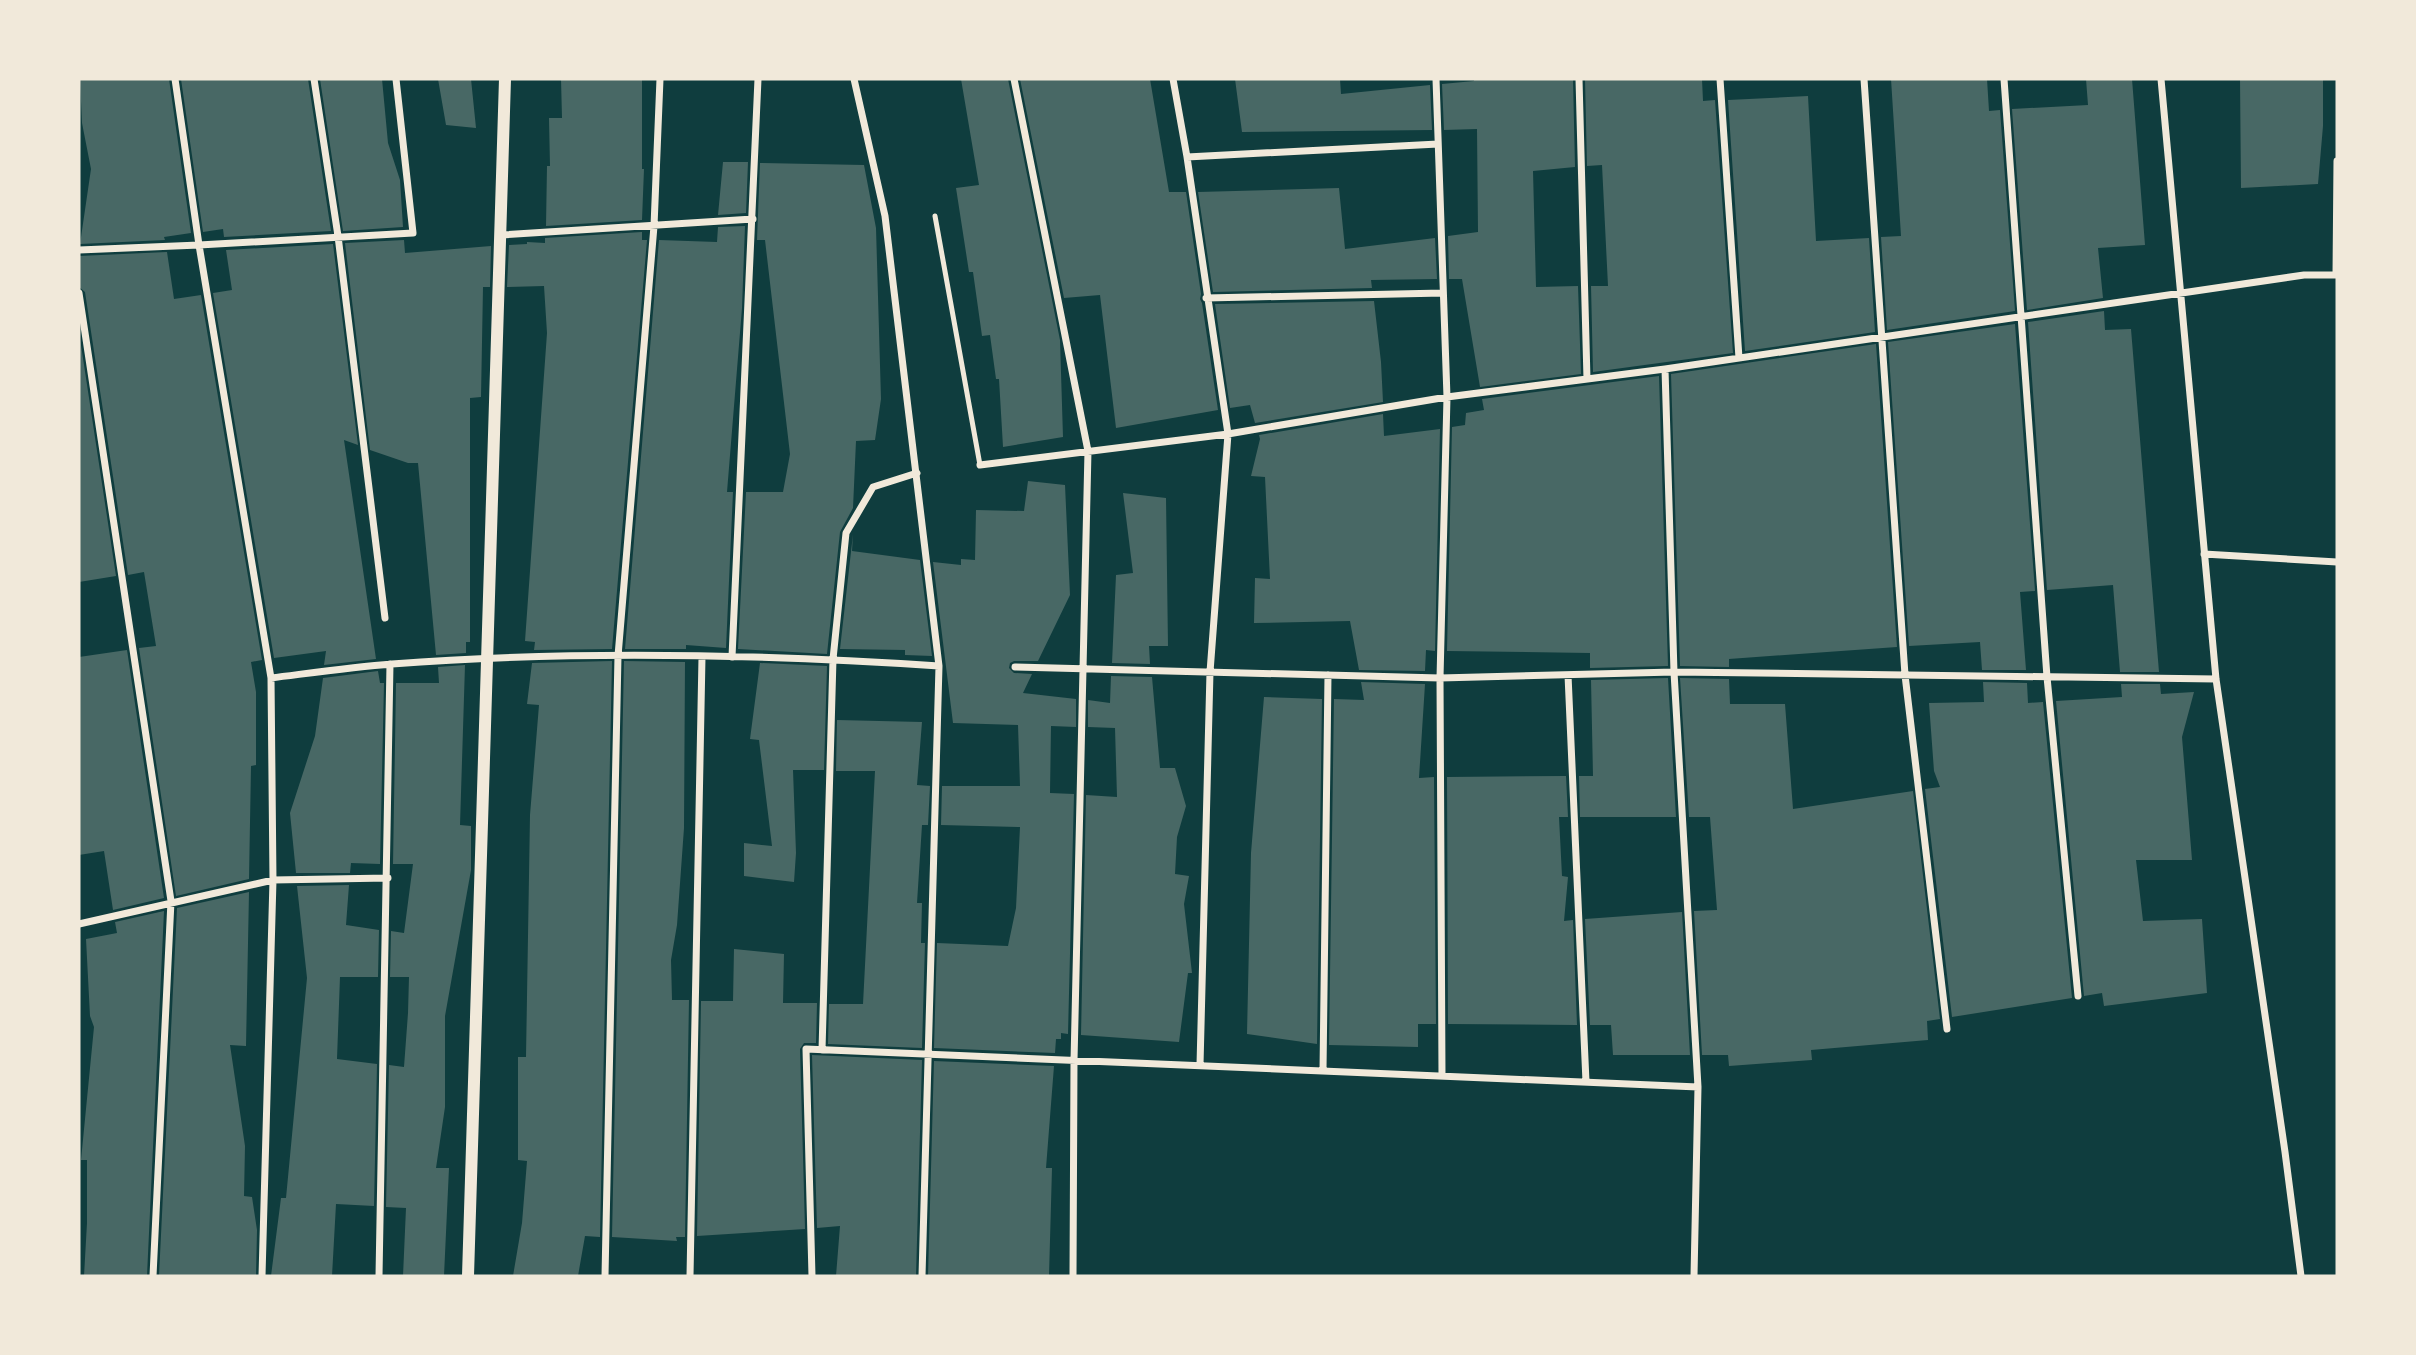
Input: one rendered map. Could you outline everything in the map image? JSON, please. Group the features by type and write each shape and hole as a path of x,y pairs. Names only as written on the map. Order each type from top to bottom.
{"street":[{"path":"175,79 199,246 271,678 273,880 262,1276"},
{"path":"314,79 338,236 385,618"},
{"path":"79,250 199,246 413,233 396,79"},
{"path":"468,1276 505,79"},
{"path":"605,1276 618,656 654,226 660,79"},
{"path":"732,657 758,79"},
{"path":"855,79 885,216 939,666 922,1276"},
{"path":"1014,79 1088,452 1074,1061 1073,1276"},
{"path":"1173,79 1228,434 1210,672 1200,1066"},
{"path":"1436,79 1447,397 1440,678 1442,1076"},
{"path":"1579,79 1587,379"},
{"path":"1720,79 1739,358"},
{"path":"1864,79 1905,675 1947,1029"},
{"path":"2004,79 2047,677 2078,996"},
{"path":"2161,79 2216,679 2286,1152 2301,1276"},
{"path":"1187,157 1438,144"},
{"path":"980,465 1228,434 1447,397 1665,369 2304,275 2337,275 2337,161"},
{"path":"501,235 753,219"},
{"path":"79,293 171,901 153,1276"},
{"path":"1206,298 1443,293"},
{"path":"1665,369 1674,672 1698,1087 1694,1276"},
{"path":"822,1050 833,659 846,533 873,487 917,473"},
{"path":"2204,554 2337,562"},
{"path":"691,1276 702,657"},
{"path":"271,678 390,664 487,658 732,657 833,659 939,666"},
{"path":"379,1276 390,664"},
{"path":"1015,667 1440,678 1674,672 2216,679"},
{"path":"1323,1071 1328,675"},
{"path":"1568,675 1586,1082"},
{"path":"79,924 273,880 388,878"},
{"path":"812,1276 806,1049 1698,1087"}],"lane":[{"path":"936,216 980,465"}],"building":[{"path":"80,79 169,79 191,233 164,237 165,240 80,244 91,169 82,123"},
{"path":"181,79 308,79 331,231 224,237 223,229 203,232"},
{"path":"320,79 382,79 388,143 400,180 403,227 343,231"},
{"path":"438,79 471,79 476,128 446,125"},
{"path":"561,79 642,79 642,220 546,226 547,166 550,166 549,118 562,118"},
{"path":"961,79 1008,79 1060,340 1063,437 1003,447 999,379 996,379 990,335 982,336 973,272 969,272 956,188 979,185"},
{"path":"1020,79 1150,79 1169,192 1186,192 1218,410 1116,428 1100,295 1064,298"},
{"path":"1235,79 1340,79 1341,94 1430,85 1432,130 1242,132"},
{"path":"1474,79 1573,79 1575,167 1533,171 1536,287 1578,286 1581,374 1480,387 1462,279 1449,279 1448,236 1478,232 1477,129 1444,130 1442,84"},
{"path":"1585,79 1702,79 1703,101 1715,100 1733,353 1593,372 1591,286 1608,286 1602,165 1587,166"},
{"path":"1891,79 1987,79 1989,111 2000,110 2015,311 1887,330 1881,237 1901,236"},
{"path":"2086,79 2132,79 2145,245 2098,248 2103,298 2027,310 2012,109 2088,105"},
{"path":"2240,79 2323,79 2323,126 2318,184 2241,188"},
{"path":"1808,96 1816,241 1869,238 1875,332 1745,351 1728,100"},
{"path":"723,162 748,162 746,213 718,215"},
{"path":"760,163 864,165 876,228 881,399 875,440 856,441 853,508 840,532 827,654 738,649 746,492 783,492 790,454 765,240 757,240"},
{"path":"1339,188 1345,249 1435,238 1437,279 1371,280 1372,288 1213,292 1198,192"},
{"path":"745,226 742,308 727,492 733,492 726,648 686,645 686,649 625,649 659,240 717,242 718,227"},
{"path":"642,232 642,240 647,240 612,649 534,650 535,642 525,641 547,333 544,286 507,287 509,245 545,243 545,238"},
{"path":"404,240 405,253 491,246 490,287 483,287 481,397 470,398 470,642 466,642 466,653 436,655 418,463 408,463 370,450 345,243"},
{"path":"333,244 358,445 344,440 376,659 324,665 326,651 274,658 213,293 232,290 226,250"},
{"path":"167,252 174,299 201,295 262,660 251,662 256,692 256,765 251,766 249,879 176,896 139,648 156,646 144,572 128,575 85,292 79,287 79,256"},
{"path":"1374,301 1383,402 1255,423 1250,405 1230,408 1215,304"},
{"path":"2104,311 2105,330 2131,329 2159,672 2120,672 2113,585 2047,590 2028,322"},
{"path":"2015,324 2035,591 2020,592 2026,670 1982,670 1980,642 1909,646 1888,342"},
{"path":"79,332 116,576 79,582"},
{"path":"1876,344 1897,647 1729,659 1729,667 1680,666 1671,374"},
{"path":"1659,376 1668,666 1590,668 1590,653 1447,651 1452,427 1465,425 1466,413 1484,410 1482,399"},
{"path":"1383,414 1384,436 1440,429 1435,651 1426,650 1425,671 1359,670 1350,621 1254,623 1255,578 1270,579 1265,477 1251,476 1259,435"},
{"path":"1028,481 1065,485 1070,595 1038,661 1014,661 1009,668 1014,673 1032,674 1023,693 1076,699 1076,727 1051,726 1050,793 1074,794 1068,1034 1061,1033 1061,1039 1056,1039 1055,1053 934,1048 937,943 1008,946 1016,908 1020,827 941,825 942,786 1020,786 1018,725 953,723 933,562 961,565 961,559 975,560 976,510 1024,511"},
{"path":"1123,493 1166,498 1168,646 1149,646 1150,664 1112,663 1116,575 1133,573"},
{"path":"853,534 852,551 920,560 932,656 905,655 905,650 840,649"},
{"path":"127,650 164,898 113,910 104,851 79,855 79,657"},
{"path":"612,661 600,1237 585,1236 578,1276 513,1276 522,1223 527,1161 518,1160 518,1057 526,1057 530,815 539,705 527,704 532,663"},
{"path":"624,661 685,662 684,828 677,925 671,960 672,1000 689,1000 685,1237 676,1237 677,1241 612,1237"},
{"path":"760,663 827,666 824,770 793,770 796,853 794,882 744,876 744,843 772,846 759,740 750,739"},
{"path":"465,665 460,825 471,826 471,870 445,1016 445,1107 436,1168 449,1168 444,1276 403,1276 406,1208 386,1207 389,1065 404,1067 409,977 390,977 391,931 404,933 413,864 393,864 396,683 439,683 438,667"},
{"path":"378,671 380,683 384,683 380,864 351,863 350,873 296,873 290,813 315,736 323,678"},
{"path":"1111,676 1152,677 1160,768 1175,768 1186,806 1177,837 1175,874 1189,876 1184,904 1192,973 1188,973 1179,1042 1081,1035 1086,795 1117,797 1115,728 1088,727 1088,700 1110,703"},
{"path":"1668,678 1676,817 1580,817 1579,776 1593,776 1591,680"},
{"path":"1680,678 1729,679 1730,704 1785,704 1793,809 1913,791 1940,1019 1927,1021 1928,1040 1811,1050 1812,1060 1729,1066 1728,1055 1702,1055 1694,911 1717,910 1710,817 1689,817"},
{"path":"1361,682 1425,684 1419,778 1434,777 1436,1024 1418,1024 1418,1047 1329,1045 1334,699 1364,700"},
{"path":"1983,682 2027,683 2028,703 2043,702 2072,998 1952,1017 1925,789 1940,787 1934,771 1929,703 1984,702"},
{"path":"2121,684 2160,684 2161,694 2194,692 2182,737 2192,860 2136,860 2143,921 2202,919 2207,993 2104,1006 2102,993 2084,996 2056,701 2122,697"},
{"path":"1264,697 1322,699 1317,1044 1247,1034 1251,853"},
{"path":"837,720 922,722 917,785 930,786 928,825 922,825 917,903 922,903 921,943 925,943 922,1048 828,1044 829,1004 863,1004 875,771 836,771"},
{"path":"1566,776 1568,817 1559,817 1562,876 1568,877 1564,921 1573,920 1577,1025 1448,1024 1447,777"},
{"path":"349,885 346,925 379,930 378,977 340,977 337,1059 377,1064 374,1206 336,1204 332,1276 271,1276 281,1198 286,1198 307,978 297,886"},
{"path":"249,892 246,1046 230,1045 245,1146 244,1196 252,1197 257,1230 256,1276 159,1276 177,908"},
{"path":"164,911 147,1276 84,1276 87,1160 81,1160 94,1027 90,1016 86,939 117,933 115,922"},
{"path":"1682,912 1690,1055 1613,1055 1611,1025 1590,1025 1585,919"},
{"path":"734,949 784,954 783,1003 817,1003 816,1043 804,1043 800,1049 805,1229 697,1236 701,1001 733,1001"},
{"path":"812,1055 922,1060 916,1276 836,1276 840,1226 817,1228"},
{"path":"934,1061 1054,1066 1046,1168 1052,1168 1049,1276 928,1276"}]}
